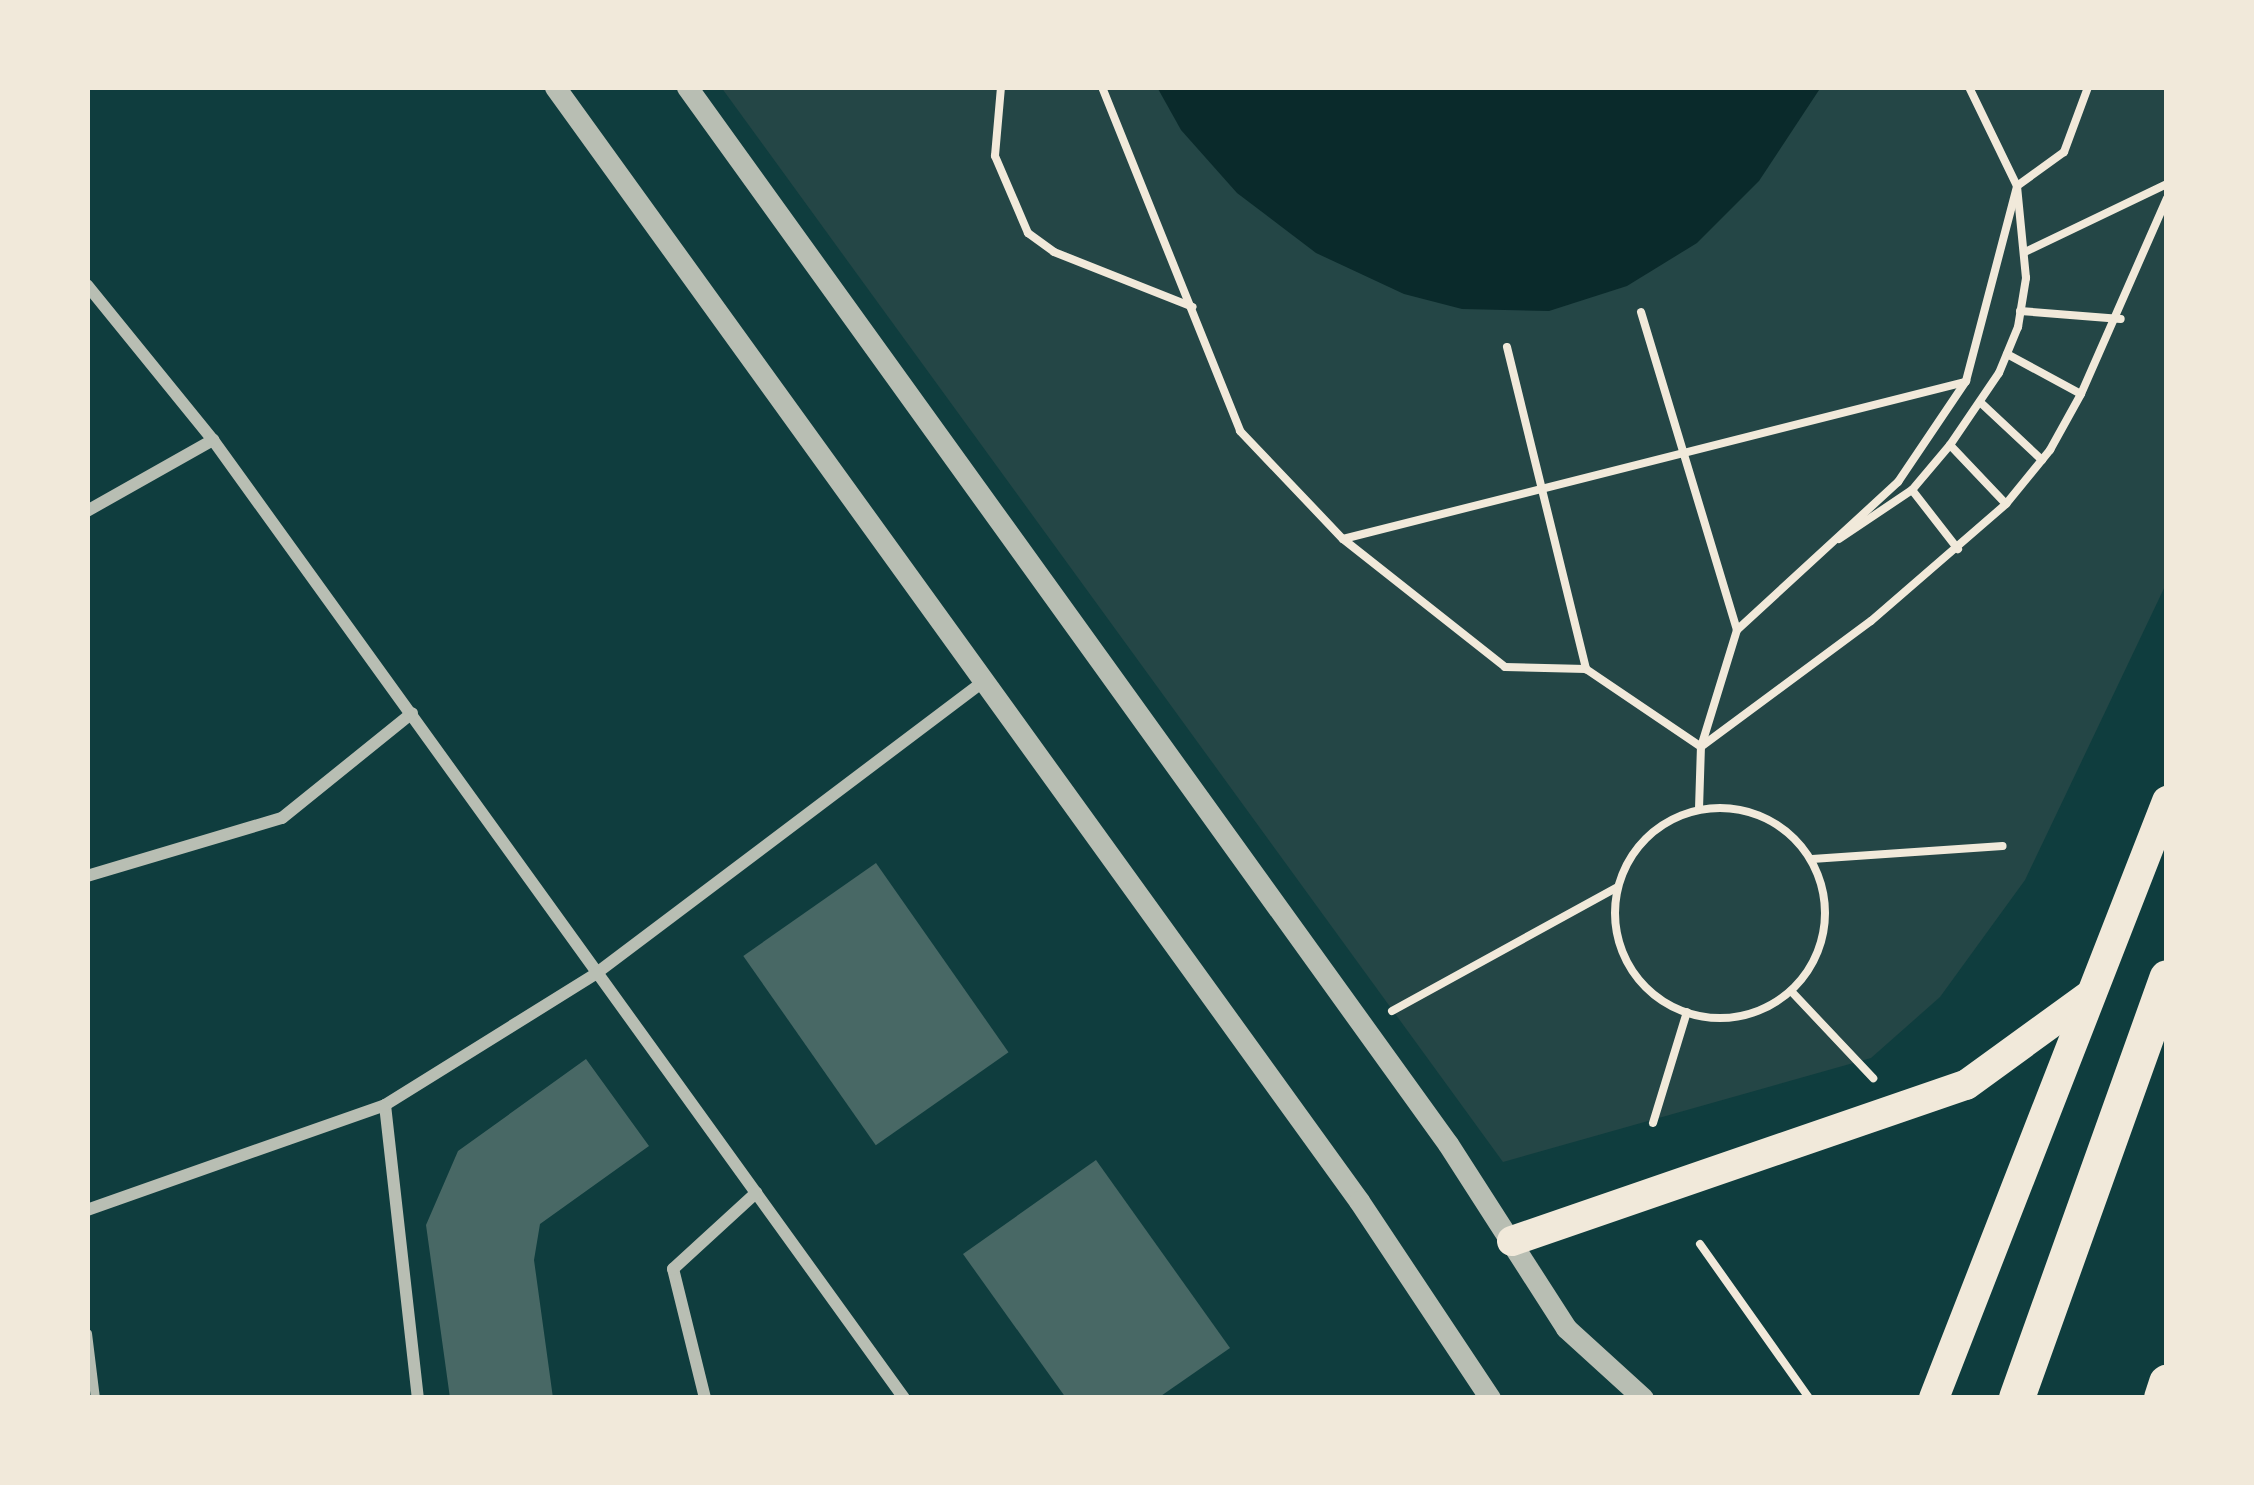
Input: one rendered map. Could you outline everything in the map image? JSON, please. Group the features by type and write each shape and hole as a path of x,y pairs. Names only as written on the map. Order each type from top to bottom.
{"highway":[{"path":"2017,1398 2167,978"},
{"path":"2162,1398 2167,1383"}],"main road":[{"path":"1934,1398 2167,801"},
{"path":"1512,1241 1966,1085 2087,997"}],"street":[{"path":"555,87 1359,1201 1490,1398"},
{"path":"687,87 1364,1028 1567,1328 1643,1398"},
{"path":"87,285 213,440 412,713 594,975 904,1398"},
{"path":"87,511 213,440"},
{"path":"87,1210 386,1105 594,975 984,681"},
{"path":"87,876 282,818 412,713"},
{"path":"386,1105 418,1398"},
{"path":"705,1398 673,1270 756,1193"}],"lane":[{"path":"87,1333 95,1398"}],"path":[{"path":"1001,87 994,156 1028,233 1054,252 1194,308"},
{"path":"1102,87 1240,431 1343,539 1505,667 1586,668 1701,747"},
{"path":"1822,548 1912,490 1951,445 2007,354 2020,311 2025,252 2018,186 1969,87"},
{"path":"1699,809 1701,747 1737,630 1898,482 1966,381 2018,186 2063,152 2088,87"},
{"path":"2025,252 2167,184"},
{"path":"1701,747 1958,549 2006,504 2042,460 2081,394 2120,319 2167,198"},
{"path":"2020,311 2120,319"},
{"path":"1641,312 1737,630"},
{"path":"1507,347 1586,668"},
{"path":"2007,354 2081,394"},
{"path":"1343,539 1966,381"},
{"path":"1980,402 2042,460"},
{"path":"1951,445 2006,504"},
{"path":"1912,490 1958,549"},
{"path":"1364,1028 1617,887 1647,837 1699,809 1762,816 1811,859 1826,926 1817,959 1791,992 1736,1018 1687,1012 1641,985 1622,955 1617,887"},
{"path":"1811,859 2003,845"},
{"path":"1791,992 1903,1110"},
{"path":"1653,1123 1687,1012"},
{"path":"1700,1244 1809,1398"}],"shaded area":[{"path":"721,87 2167,87 2167,582 2025,880 1940,997 1871,1058 1503,1162"},
{"path":"1157,87 1821,87 1759,181 1697,243 1627,286 1549,311 1462,309 1404,294 1316,253 1237,193 1181,130"}],"building":[{"path":"876,863 1008,1052 876,1145 743,956"},
{"path":"586,1059 649,1146 540,1224 534,1260 553,1398 450,1398 426,1225 458,1151"},
{"path":"1096,1160 1230,1348 1158,1398 1066,1398 963,1254"}]}
